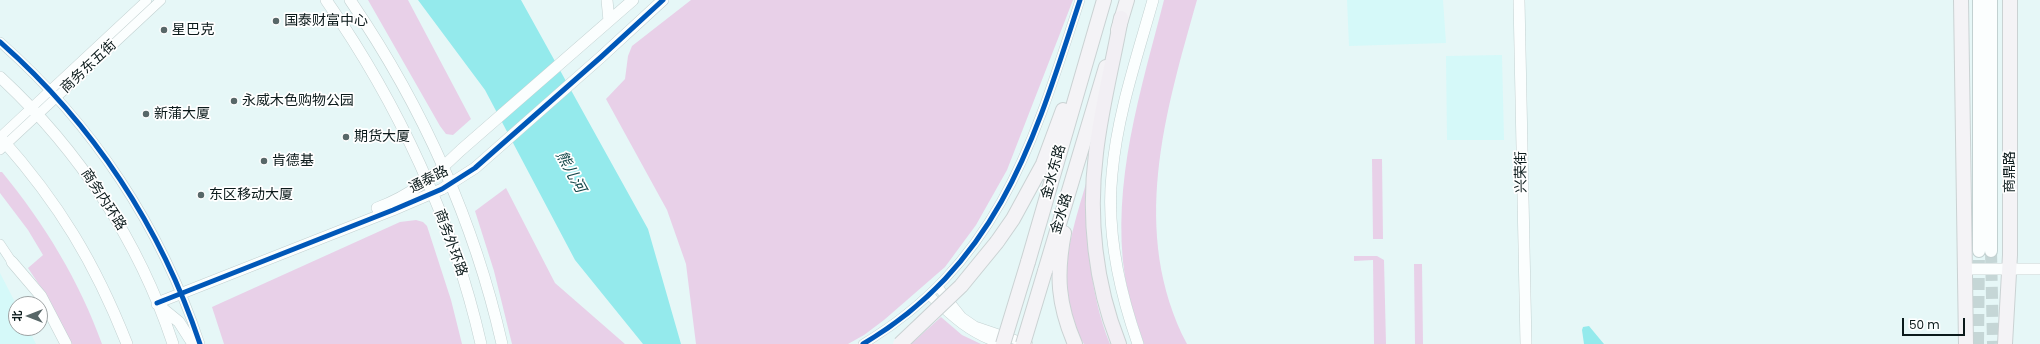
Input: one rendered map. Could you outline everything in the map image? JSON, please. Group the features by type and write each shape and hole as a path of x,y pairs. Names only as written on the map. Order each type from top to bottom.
{"highway":[{"path":"1119,344 1101,284 1092,214 1096,152 1121,18"}],"main road":[{"name":"金水东路","path":"1079,157 1127,0"},
{"path":"1121,18 1134,0"},
{"path":"1961,0 1966,344"},
{"path":"1979,0 1985,251 1991,0"},
{"name":"商鼎路","path":"2005,344 2009,269 2010,0"},
{"name":"金水东路","path":"1002,344 1028,262 1103,2"},
{"path":"900,343 965,282 997,242 1013,219 1043,164 1103,2"},
{"path":"1075,344 1063,311 1060,291 1059,258 1079,157"},
{"name":"金水路","path":"1023,344 1079,157"}],"street":[{"name":"商务东五街","path":"34,112 50,90 147,0"},
{"name":"商务东五街","path":"2,142 34,112 56,97 161,0"},
{"name":"商务外环路","path":"326,0 381,86 427,181 461,271 481,344"},
{"name":"商务外环路","path":"350,0 398,76 443,168 480,264 502,344"},
{"path":"607,0 609,21"},
{"name":"通泰路","path":"155,300 390,203 427,181 592,34 633,0"},
{"name":"通泰路","path":"180,290 432,193 450,184 475,168 663,0"},
{"path":"863,344 900,320 929,295 978,240 1010,187 1050,96 1080,0"},
{"path":"1138,344 1118,276 1111,203 1112,175 1117,136 1154,0"},
{"name":"兴荣街","path":"1519,0 1526,344"},
{"path":"0,42 50,90 80,125 122,181 153,234 180,290 195,344"},
{"name":"商务内环路","path":"0,77 34,112 76,160 107,203 132,246 173,344"},
{"path":"2,142 54,203 76,237 101,283 127,344"},
{"path":"0,244 12,262 41,296 54,318 66,344"},
{"path":"1965,269 2040,269"},
{"path":"938,286 962,317 975,326 1030,344"},
{"path":"929,295 970,331 983,338 1002,344"},
{"path":"155,300 179,322 195,344"}],"shaded area":[{"path":"368,0 408,0 471,119 453,135 446,134 440,126"},
{"path":"691,0 1073,0 1007,170 976,225 945,267 884,320 864,335 848,344 696,344 686,264 667,210 606,99 625,79 628,56 632,46"},
{"path":"1164,0 1197,0 1164,129 1158,172 1156,216 1160,259 1169,302 1187,344 1144,344 1133,311 1125,277 1122,242 1122,207 1125,172 1131,137 1146,68"},
{"path":"1347,0 1443,0 1446,43 1349,46"},
{"path":"1502,55 1504,140 1447,140 1446,56"},
{"path":"1372,159 1382,159 1383,239 1373,239"},
{"path":"0,172 2,172 32,212 60,254 83,298 102,344 70,344 48,299 48,296 46,296 28,268 43,255 28,230 0,193"},
{"path":"1087,180 1087,222 1090,263 1097,304 1110,344 1084,344 1074,323 1068,303 1066,283 1070,242"},
{"path":"506,188 555,283 625,344 512,344 494,271 475,211"},
{"path":"416,220 423,222 427,226 451,300 462,344 224,344 212,307 400,222"},
{"path":"1354,256 1377,256 1384,260 1386,344 1374,344 1373,260 1354,261"},
{"path":"1414,264 1422,264 1423,344 1415,344"},
{"path":"0,273 12,296 8,296 8,336 32,336 36,344 0,344"},
{"path":"941,317 962,335 981,344 911,344"}],"water":[{"name":"熊儿河","path":"418,0 521,0 648,229 681,344 643,344 575,260 485,90"},
{"path":"1589,326 1604,344 1584,344 1582,330 1583,327"}],"tunnel":[{"path":"1978,344 1979,251"},
{"path":"1991,251 1993,344"}],"cycle path":[{"path":"157,303 393,210 442,189 475,168 663,0"},
{"path":"863,344 909,312 948,276 979,237 1005,194 1027,149 1046,102 1080,0"},
{"path":"0,42 34,74 65,107 94,143 120,180 144,219 165,259 184,301 200,344"}],"place":[{"name":"国泰财富中心","path":"276,21"},
{"name":"星巴克","path":"164,30"},
{"name":"永威木色购物公园","path":"234,101"},
{"name":"新蒲大厦","path":"146,114"},
{"name":"期货大厦","path":"346,137"},
{"name":"肯德基","path":"264,161"},
{"name":"东区移动大厦","path":"201,195"}]}
